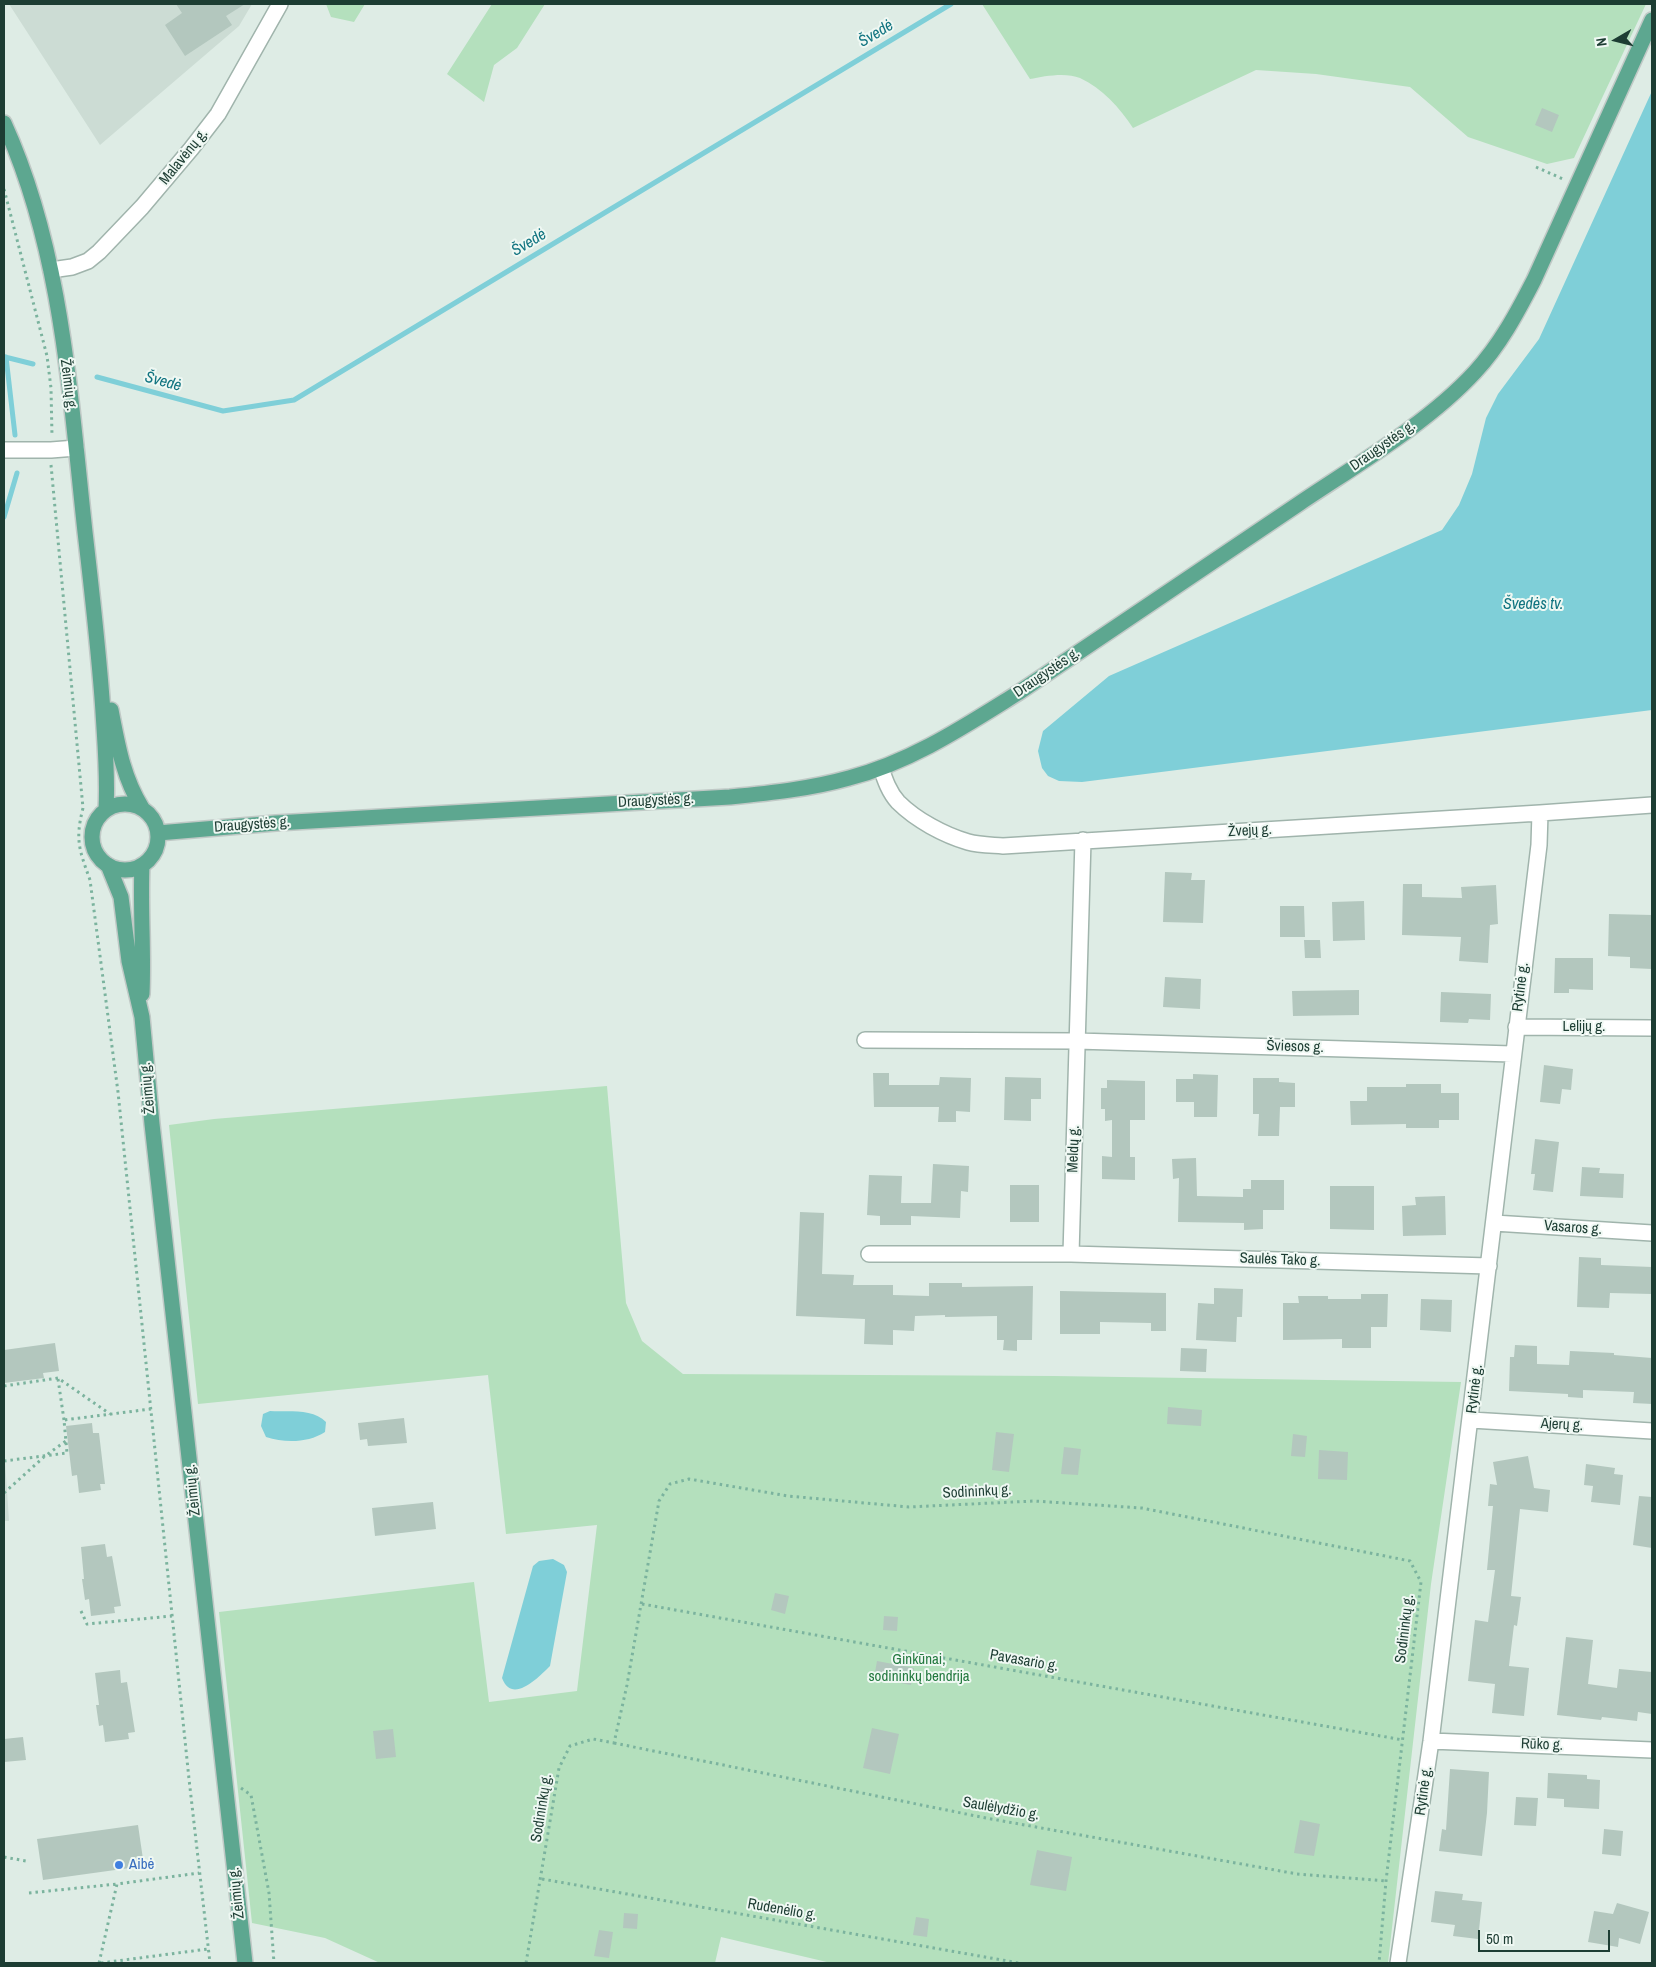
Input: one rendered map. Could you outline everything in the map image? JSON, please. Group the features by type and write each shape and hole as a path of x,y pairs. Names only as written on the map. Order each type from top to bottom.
{"main road":[{"name":"Draugystės g.","path":"158,833 276,823 779,793 851,778 881,768 930,746 1018,693 1378,451 1426,416 1476,372 1514,319 1534,280 1652,20"},
{"name":"Žeimių g.","path":"4,123 39,222 51,270 58,311 100,655 107,775 106,810"},
{"name":"Žeimių g.","path":"100,655 122,765 130,789 142,808"},
{"path":"123,804 133,804 142,808 156,824 158,844 154,852 142,865 125,870 108,865 100,858 94,848 92,838 93,827 98,818 106,810 123,804"},
{"name":"Žeimių g.","path":"108,865 121,897 129,961 142,1018"},
{"name":"Žeimių g.","path":"142,865 140,897 143,959 142,1018 152,1124 245,1963"}],"street":[{"name":"Malavėnų g.","path":"51,270 72,267 88,261 100,252 142,207 218,114 280,4"},
{"path":"4,450 76,448"},
{"name":"Žvejų g.","path":"881,768 888,787 898,801 916,816 951,836 970,842 1003,846 1540,814 1652,805"},
{"name":"Rytinė g.","path":"1398,1963 1431,1741 1471,1420 1512,1054 1539,845 1540,814"},
{"name":"Meldų g.","path":"1071,1254 1084,840"},
{"name":"Lelijų g.","path":"1516,1027 1652,1028"},
{"name":"Šviesos g.","path":"865,1040 1077,1040 1512,1054"},
{"name":"Vasaros g.","path":"1494,1223 1652,1233"},
{"path":"869,1254 1071,1254"},
{"name":"Saulės Tako g.","path":"1071,1254 1489,1266"},
{"name":"Ajerų g.","path":"1471,1420 1652,1431"},
{"name":"Rūko g.","path":"1431,1741 1652,1750"}],"path":[{"path":"1536,167 1578,185"},
{"path":"4,189 47,356 51,388 52,422 50,450 52,488 83,800 78,840 80,854 90,880 116,1073 210,1963"},
{"path":"4,1386 58,1378 110,1414"},
{"path":"4,1461 67,1453 58,1378"},
{"path":"64,1420 151,1409"},
{"path":"4,1493 45,1456 66,1441"},
{"name":"Sodininkų g.","path":"526,1963 542,1879 559,1768 570,1746 593,1738 614,1743 642,1604 659,1501 670,1484 689,1479 788,1496 909,1507 1034,1501 1142,1508 1410,1561 1422,1582 1386,1881 1379,1963"},
{"name":"Pavasario g.","path":"642,1604 1402,1740"},
{"path":"81,1611 87,1624 172,1616"},
{"name":"Saulėlydžio g.","path":"614,1743 986,1818 1297,1874 1386,1881"},
{"path":"224,1775 250,1795 269,1893 274,1963"},
{"path":"4,1857 26,1861"},
{"path":"29,1893 199,1873"},
{"name":"Rudenėlio g.","path":"542,1879 1020,1963"},
{"path":"116,1884 100,1963 208,1949"}],"shaded area":[{"path":"9,4 252,4 239,26 100,145"},
{"path":"4,1446 9,1521 4,1521"}],"green space":[{"path":"326,4 365,4 354,22 331,17"},
{"path":"492,4 545,4 517,48 494,65 484,102 447,74"},
{"path":"982,4 1646,4 1574,158 1547,164 1468,137 1410,87 1316,74 1256,70 1133,128 1110,99 1096,87 1080,78 1062,75 1030,79"},
{"name":"Ginkūnai, sodininkų bendrija","path":"607,1086 626,1303 642,1341 683,1374 1054,1376 1461,1382 1431,1584 1388,1963 831,1963 721,1937 715,1963 380,1963 325,1938 252,1923 219,1612 474,1582 489,1702 577,1691 597,1525 506,1534 488,1375 198,1404 169,1125 214,1119"}],"water":[{"name":"Švedės tv.","path":"1652,91 1652,710 1082,782 1059,781 1048,776 1042,768 1038,751 1043,731 1109,676 1442,530 1459,505 1472,474 1486,418 1498,394 1539,339"},
{"path":"270,1411 300,1412 314,1415 326,1422 325,1432 318,1436 296,1441 266,1437 261,1426 263,1414"},
{"path":"553,1559 564,1565 567,1572 550,1666 533,1682 519,1689 512,1689 506,1686 502,1678 533,1566 539,1561"}],"building":[{"path":"176,4 245,4 226,16 232,25 185,56 165,25 182,13"},
{"path":"1542,108 1559,115 1552,132 1535,125"},
{"path":"1165,872 1192,873 1191,880 1205,880 1203,923 1163,922"},
{"path":"1403,884 1422,884 1422,897 1462,898 1461,887 1496,885 1498,924 1490,925 1488,963 1459,961 1461,937 1402,935"},
{"path":"1364,901 1365,940 1333,941 1332,902"},
{"path":"1280,906 1304,906 1305,937 1280,937"},
{"path":"1609,914 1652,915 1652,969 1630,968 1630,957 1608,956"},
{"path":"1304,940 1320,940 1321,958 1305,958"},
{"path":"1555,958 1593,958 1593,990 1569,989 1569,993 1554,993"},
{"path":"1165,977 1201,979 1200,1009 1163,1007"},
{"path":"1359,990 1359,1015 1293,1016 1292,991"},
{"path":"1441,992 1491,994 1490,1020 1469,1019 1468,1023 1440,1022"},
{"path":"1544,1065 1573,1069 1571,1090 1562,1089 1560,1104 1540,1102"},
{"path":"873,1073 889,1073 889,1085 939,1085 940,1077 971,1078 970,1112 956,1111 956,1122 938,1122 939,1107 874,1107"},
{"path":"1193,1074 1218,1075 1217,1117 1194,1117 1194,1102 1176,1102 1176,1079 1193,1079"},
{"path":"1005,1077 1041,1078 1041,1099 1031,1099 1031,1121 1004,1120"},
{"path":"1253,1078 1279,1078 1279,1082 1295,1083 1295,1107 1280,1107 1279,1136 1258,1136 1259,1114 1253,1114"},
{"path":"1107,1080 1145,1081 1145,1120 1130,1120 1130,1157 1135,1157 1135,1180 1102,1179 1102,1156 1112,1157 1112,1120 1105,1121 1105,1109 1101,1109 1101,1088 1107,1088"},
{"path":"1406,1084 1441,1084 1441,1093 1459,1093 1459,1120 1439,1120 1439,1128 1406,1128 1406,1124 1351,1125 1350,1101 1367,1101 1367,1087 1406,1087"},
{"path":"1535,1139 1559,1142 1553,1192 1533,1190 1535,1174 1531,1174"},
{"path":"1196,1158 1197,1196 1243,1197 1243,1189 1251,1189 1251,1180 1284,1180 1284,1210 1263,1210 1263,1229 1244,1230 1244,1223 1178,1222 1179,1178 1173,1179 1172,1159"},
{"path":"933,1164 969,1166 968,1192 961,1191 960,1218 911,1216 911,1225 880,1225 880,1216 867,1215 869,1175 902,1176 901,1203 931,1203"},
{"path":"1582,1167 1600,1168 1599,1173 1624,1174 1623,1198 1580,1196"},
{"path":"1010,1185 1039,1185 1039,1222 1010,1222"},
{"path":"1330,1186 1374,1186 1374,1230 1330,1229"},
{"path":"1445,1196 1446,1235 1403,1236 1402,1206 1416,1205 1415,1197"},
{"path":"800,1212 824,1213 822,1274 854,1275 853,1285 893,1285 893,1295 929,1296 929,1283 962,1283 962,1287 1033,1286 1032,1340 1017,1340 1017,1351 1003,1350 1004,1340 997,1340 997,1316 945,1317 945,1315 915,1316 914,1331 893,1330 893,1345 864,1344 865,1319 796,1316"},
{"path":"1579,1257 1601,1258 1601,1265 1652,1267 1652,1294 1610,1293 1609,1308 1577,1307"},
{"path":"1214,1288 1243,1289 1242,1317 1237,1317 1236,1342 1196,1340 1198,1303 1214,1304"},
{"path":"1060,1291 1166,1293 1166,1331 1151,1331 1151,1323 1100,1322 1100,1334 1060,1334"},
{"path":"1361,1294 1388,1294 1387,1327 1371,1327 1371,1348 1342,1348 1342,1339 1283,1340 1283,1303 1299,1303 1298,1296 1328,1296 1328,1299 1361,1299"},
{"path":"1421,1299 1452,1300 1451,1332 1420,1330"},
{"path":"55,1343 59,1371 43,1373 44,1378 4,1383 4,1350"},
{"path":"1515,1345 1537,1346 1537,1364 1569,1365 1570,1351 1614,1353 1614,1355 1652,1358 1652,1404 1633,1403 1634,1392 1583,1390 1583,1398 1568,1397 1568,1394 1509,1391 1510,1357 1514,1357"},
{"path":"1181,1348 1207,1349 1206,1372 1180,1371"},
{"path":"1168,1407 1202,1410 1201,1426 1167,1424"},
{"path":"404,1418 407,1443 368,1446 367,1439 360,1440 358,1423"},
{"path":"92,1423 93,1433 99,1433 105,1484 100,1484 101,1490 79,1493 77,1475 72,1476 66,1426"},
{"path":"996,1432 1014,1434 1009,1472 992,1470"},
{"path":"1293,1434 1307,1436 1305,1457 1291,1456"},
{"path":"1064,1447 1081,1449 1078,1475 1061,1474"},
{"path":"1319,1450 1348,1452 1347,1480 1318,1479"},
{"path":"1528,1456 1534,1488 1550,1490 1548,1512 1520,1509 1511,1596 1521,1597 1517,1626 1514,1625 1509,1666 1529,1668 1524,1716 1492,1713 1495,1684 1468,1681 1475,1620 1488,1622 1495,1570 1487,1570 1493,1506 1488,1506 1490,1484 1497,1485 1493,1462"},
{"path":"1586,1464 1615,1468 1614,1474 1623,1475 1620,1505 1591,1502 1593,1486 1584,1485"},
{"path":"1639,1496 1652,1497 1652,1548 1633,1545"},
{"path":"433,1502 436,1529 375,1536 372,1508"},
{"path":"105,1544 107,1557 112,1556 121,1606 114,1607 115,1613 91,1616 89,1599 85,1600 81,1547"},
{"path":"775,1593 789,1596 785,1614 771,1610"},
{"path":"884,1616 898,1617 897,1631 883,1630"},
{"path":"1566,1637 1593,1640 1588,1684 1617,1688 1619,1669 1652,1672 1652,1714 1638,1712 1637,1721 1602,1717 1601,1720 1557,1715"},
{"path":"877,1661 914,1668 911,1685 874,1678"},
{"path":"120,1670 121,1683 127,1682 135,1732 128,1733 129,1739 105,1742 103,1725 99,1726 96,1705 99,1705 95,1673"},
{"path":"872,1728 899,1734 890,1774 863,1768"},
{"path":"393,1729 396,1757 376,1759 373,1731"},
{"path":"23,1737 26,1760 4,1762 4,1739"},
{"path":"1450,1769 1489,1772 1482,1856 1439,1851 1442,1829 1446,1830"},
{"path":"1548,1773 1587,1775 1587,1779 1600,1780 1599,1809 1564,1807 1564,1799 1547,1798"},
{"path":"1516,1797 1538,1798 1536,1826 1514,1825"},
{"path":"1300,1820 1320,1824 1314,1856 1294,1853"},
{"path":"138,1825 144,1866 43,1880 37,1839"},
{"path":"1604,1829 1623,1831 1621,1856 1602,1854"},
{"path":"1037,1850 1072,1857 1066,1891 1030,1885"},
{"path":"1435,1891 1463,1894 1462,1900 1482,1902 1478,1939 1453,1936 1455,1925 1431,1922"},
{"path":"1617,1903 1649,1912 1640,1944 1619,1938 1618,1947 1588,1942 1594,1911 1613,1914"},
{"path":"624,1913 638,1914 637,1929 623,1928"},
{"path":"916,1917 929,1919 927,1937 913,1935"},
{"path":"599,1930 613,1932 609,1958 594,1956"}],"waterway":[{"name":"Švedė","path":"97,377 223,411 294,400 951,4"},
{"name":"Švedė","path":"5,357 33,364"},
{"path":"6,357 15,435"},
{"path":"4,517 17,473"}],"place":[{"name":"Aibė","path":"119,1865"}]}
